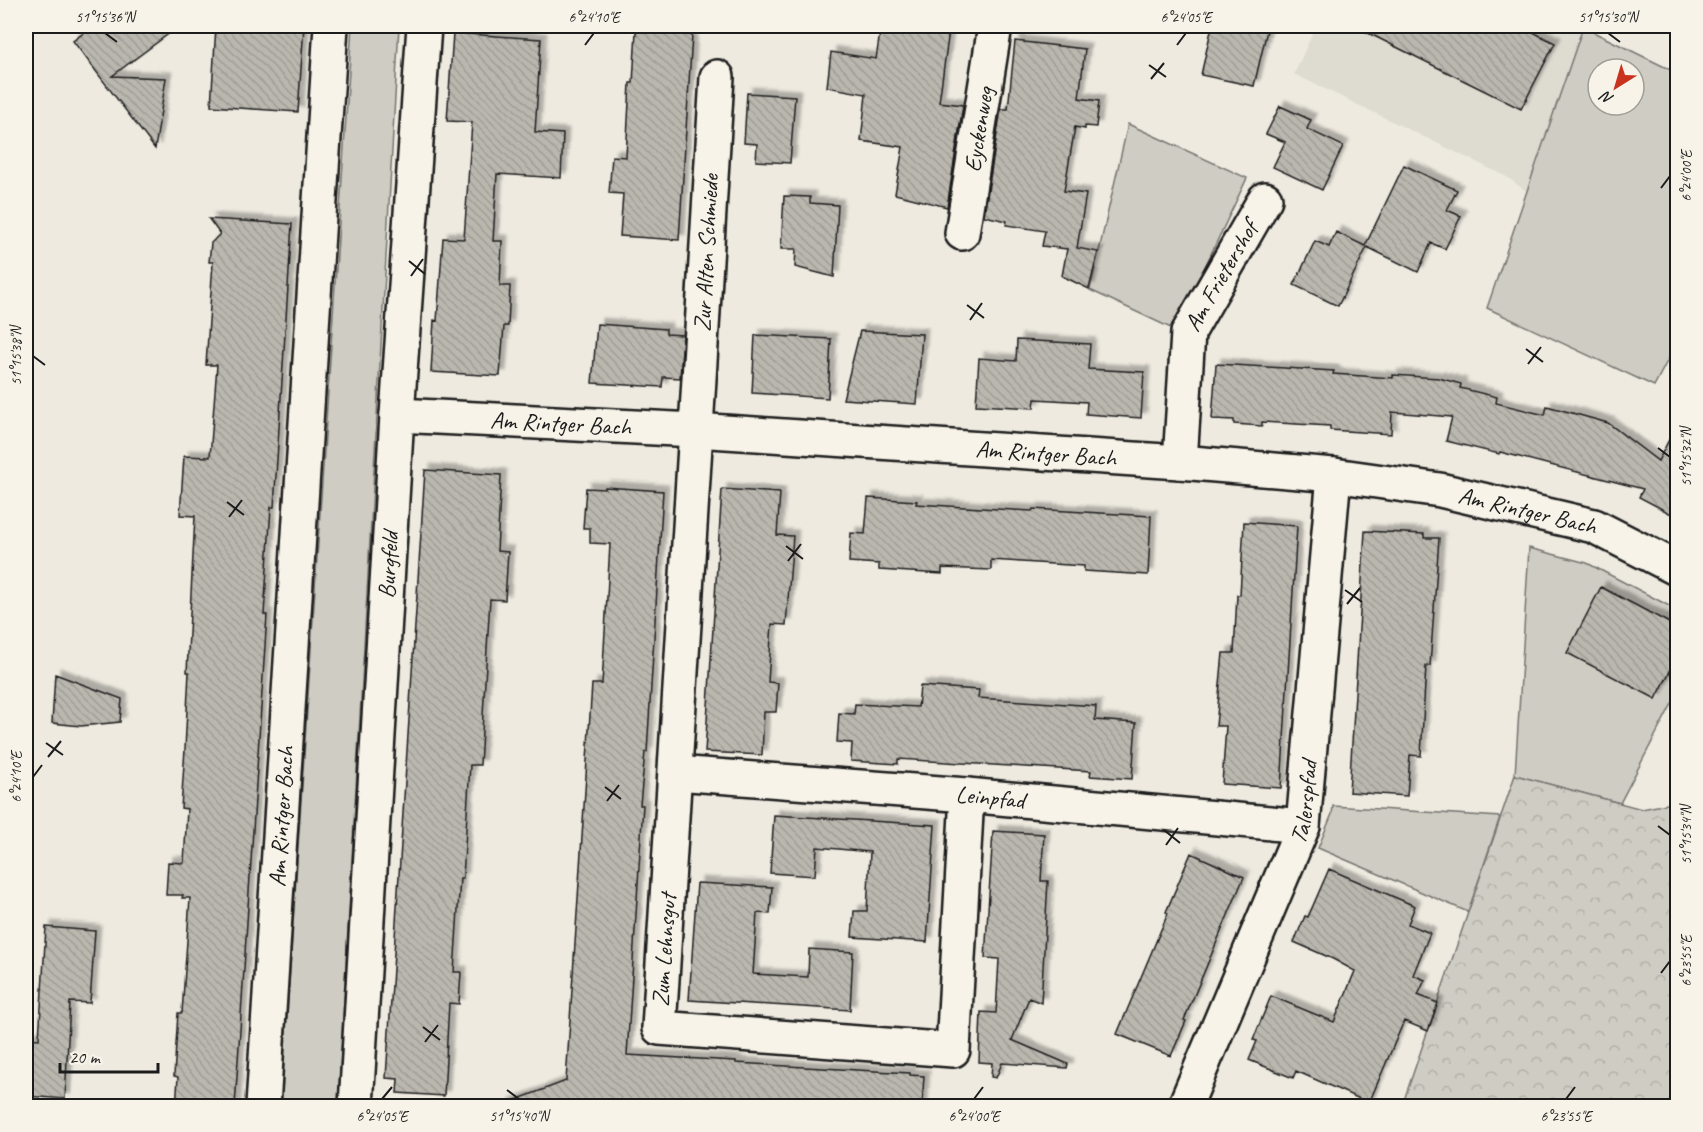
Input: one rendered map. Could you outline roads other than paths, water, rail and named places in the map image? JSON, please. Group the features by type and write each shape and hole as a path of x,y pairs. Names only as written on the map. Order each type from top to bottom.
{"street":[{"name":"Am Rintger Bach","path":"264,1107 331,26"},
{"name":"Burgfeld","path":"356,1107 397,415 424,26"},
{"name":"Eyckenweg","path":"962,233 995,26"},
{"name":"Zur Alten Schmiede","path":"695,430 717,76"},
{"name":"Am Frietershof","path":"1180,462 1188,333 1265,199"},
{"name":"Am Rintger Bach","path":"397,415 695,430 1180,462 1334,475 1440,490 1594,525 1677,569"},
{"name":"Zum Lehnsgut","path":"695,430 659,1028 953,1050 967,795"},
{"name":"Talerspfad","path":"1185,1107 1303,826 1334,475"},
{"name":"Leinpfad","path":"676,773 967,795 1303,826"}]}
